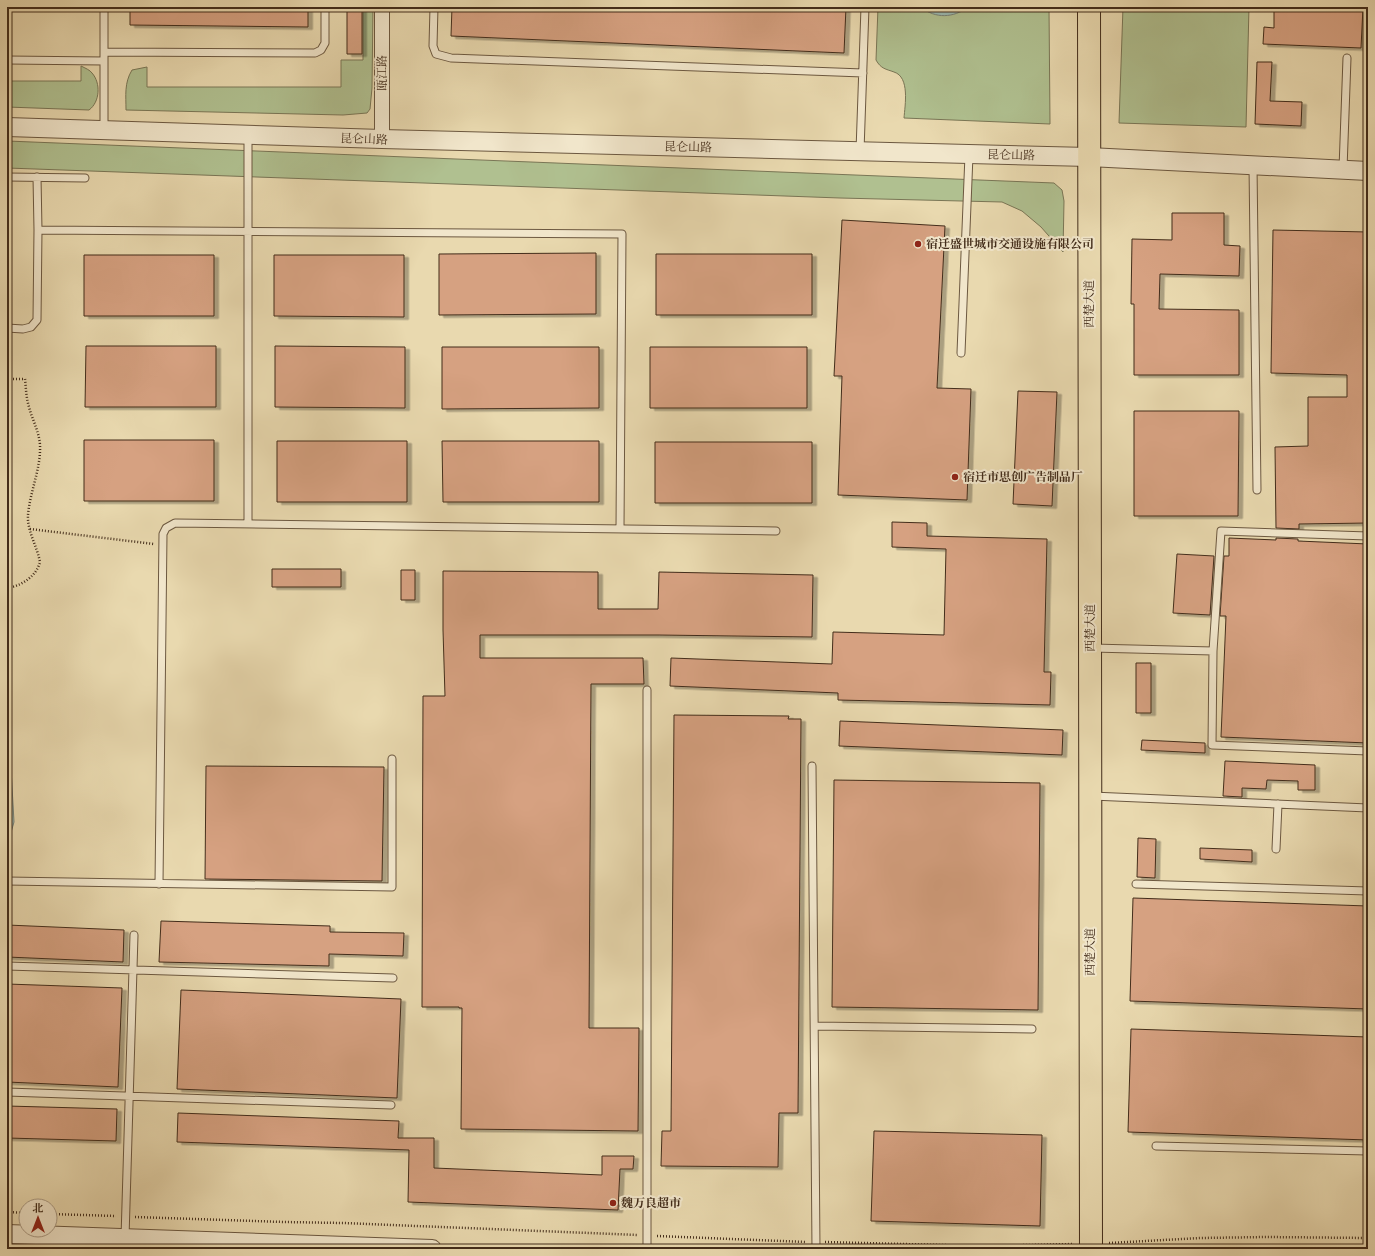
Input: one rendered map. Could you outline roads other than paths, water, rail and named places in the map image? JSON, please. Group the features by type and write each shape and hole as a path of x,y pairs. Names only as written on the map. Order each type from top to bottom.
{"main road":[{"name":"西楚大道","path":"1089,7 1091,1246"}],"street":[{"name":"瓯江路","path":"382,7 382,139"},
{"name":"昆仑山路","path":"7,127 382,139 1089,157 1368,171"},
{"path":"7,1234 125,1238 165,1244 432,1249"}],"lane":[{"path":"104,7 104,130"},
{"path":"104,52 315,53 321,50 326,43 325,7"},
{"path":"434,7 433,46 436,54 451,58 863,73"},
{"path":"860,151 865,7"},
{"path":"1343,170 1347,58"},
{"path":"7,60 104,61"},
{"path":"248,135 248,524"},
{"path":"961,353 969,154"},
{"path":"1253,165 1257,490"},
{"path":"7,177 85,178"},
{"path":"7,328 32,327 37,320 37,177"},
{"path":"38,230 622,234 620,529"},
{"path":"159,884 163,534 166,528 175,523 776,531"},
{"path":"1368,536 1221,531 1213,651 1212,745 1368,750"},
{"path":"1090,648 1213,651"},
{"path":"647,690 647,1249"},
{"path":"7,881 392,888 392,759"},
{"path":"812,766 816,1245"},
{"path":"1090,796 1368,808"},
{"path":"1276,849 1278,804"},
{"path":"1136,884 1368,891"},
{"path":"125,1238 134,935"},
{"path":"7,966 393,978"},
{"path":"815,1026 1032,1029"},
{"path":"7,1092 390,1105"},
{"path":"1156,1146 1368,1151"}],"water":[{"path":"921,7 968,7 963,11 944,16 932,14"},
{"path":"7,697 14,822 10,836 7,839"}],"place":[{"name":"宿迁盛世城市交通设施有限公司","path":"918,244"},
{"name":"宿迁市思创广告制品厂","path":"955,477"},
{"name":"魏万良超市","path":"613,1203"}]}
